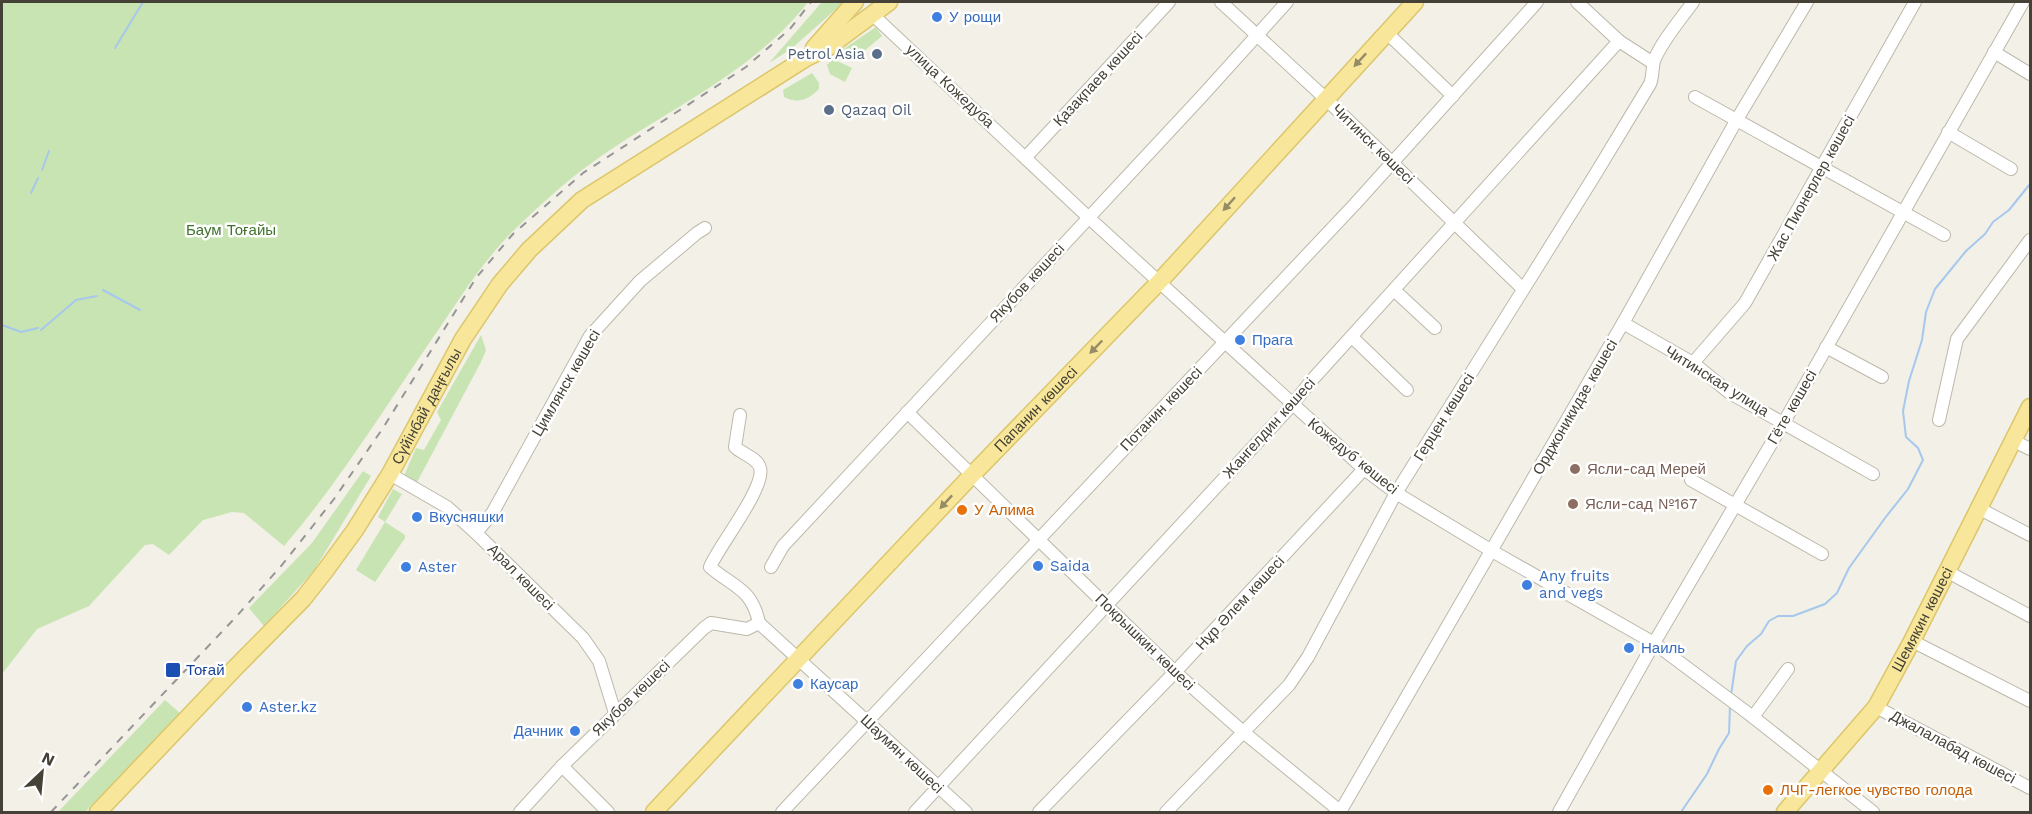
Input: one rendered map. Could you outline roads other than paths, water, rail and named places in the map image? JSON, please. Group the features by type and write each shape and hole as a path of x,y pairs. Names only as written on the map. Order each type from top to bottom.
{"main road":[{"name":"Сүйінбай даңғылы","path":"806,58 855,2"},
{"name":"Сүйінбай даңғылы","path":"98,813 234,668 303,599 355,530 390,474 463,339 500,284 552,227 582,200 806,58 827,48 888,2"},
{"name":"Папанин көшесі","path":"654,813 971,476 1160,281 1414,2"},
{"name":"Шемякин көшесі","path":"1785,813 1876,707 1948,572 2031,407"}],"street":[{"name":"Қазақпаев көшесі","path":"1026,157 1169,2"},
{"name":"Читинск көшесі","path":"1221,2 1325,98 1523,289"},
{"name":"Якубов көшесі","path":"771,567 783,546 1287,2"},
{"name":"Потанин көшесі","path":"782,813 1039,541 1131,439 1177,395 1453,96 1536,2"},
{"path":"1577,2 1619,41 1653,63"},
{"name":"Герцен көшесі","path":"1166,813 1288,685 1308,657 1396,493 1650,84 1653,76 1653,63 1658,53 1693,2"},
{"name":"Орджоникидзе көшесі","path":"1340,813 1623,323 1736,121 1807,2"},
{"name":"Жас Пионерлер көшесі","path":"1693,363 1745,303 1915,2"},
{"name":"Гёте көшесі","path":"1559,813 1654,643 1784,422 2023,2"},
{"name":"улица Кожедуба","path":"873,15 1026,157"},
{"path":"1386,32 1453,96"},
{"name":"Жангелдин көшесі","path":"915,813 1292,405 1453,222 1619,41"},
{"path":"1994,52 2031,74"},
{"path":"1695,97 1944,235"},
{"path":"1948,132 2011,169"},
{"name":"Кожедуб көшесі","path":"1026,157 1088,217 1364,469 1396,493 1492,551 1654,643 1753,717"},
{"name":"Цимлянск көшесі","path":"476,533 493,512 590,336 640,281 705,228"},
{"path":"1939,420 1957,339 2031,240"},
{"path":"1394,290 1435,328"},
{"name":"Читинская улица","path":"1623,323 1693,363 1730,393 1873,474"},
{"path":"1352,337 1407,390"},
{"path":"1827,347 1882,377"},
{"name":"Покрышкин көшесі","path":"907,412 1175,672 1340,813"},
{"path":"740,415 735,447 757,462 760,474 752,497 714,555 710,567 722,578 739,587 756,607 759,623"},
{"path":"2014,441 2031,448"},
{"name":"Нұр Әлем көшесі","path":"1039,813 1175,672 1364,469"},
{"name":"Арал көшесі","path":"390,474 447,507 583,638 598,661 615,713"},
{"path":"1691,480 1822,554"},
{"path":"1980,509 2031,535"},
{"path":"1948,572 2031,616"},
{"name":"Якубов көшесі","path":"520,813 561,766 704,628 711,623 747,629 759,623"},
{"name":"Шаумян көшесі","path":"759,623 966,813"},
{"path":"1912,641 2031,701"},
{"path":"1788,669 1753,717 1873,813"},
{"name":"Джалалабад көшесі","path":"1876,707 2031,788"},
{"path":"561,766 608,813"}],"waterway":[{"path":"115,48 143,2"},
{"path":"42,170 49,151"},
{"path":"31,193 38,178"},
{"path":"1731,695 1736,661 1747,646 1761,634 1769,621 1778,616 1793,616 1825,604 1837,593 1849,568 1908,489 1923,460 1918,448 1906,437 1903,411 1909,381 1922,340 1926,312 1935,289 1966,251 1985,234 1993,222 2009,210 2030,184"},
{"path":"103,290 140,310"},
{"path":"41,330 76,300 97,296"},
{"path":"2,325 21,332 38,328"},
{"path":"1681,812 1707,774 1729,733 1730,706"}],"railway":[{"path":"51,812 235,618 282,565 334,499 383,428 476,278 513,234 583,173 746,67 790,29 811,2"}],"place":[{"name":"У рощи","path":"937,17"},
{"name":"Petrol Asia","path":"877,54"},
{"name":"Qazaq Oil","path":"829,110"},
{"name":"Прага","path":"1240,340"},
{"name":"Ясли-сад Мерей","path":"1575,469"},
{"name":"Ясли-сад №167","path":"1573,504"},
{"name":"У Алима","path":"962,510"},
{"name":"Вкусняшки","path":"417,517"},
{"name":"Saida","path":"1038,566"},
{"name":"Aster","path":"406,567"},
{"name":"Any fruits and vegs","path":"1527,585"},
{"name":"Наиль","path":"1629,648"},
{"name":"Тоғай","path":"173,670"},
{"name":"Каусар","path":"798,684"},
{"name":"Aster.kz","path":"247,707"},
{"name":"Дачник","path":"575,731"},
{"name":"ЛЧГ-легкое чувство голода","path":"1768,790"}],"park label":[{"name":"Баум Тоғайы","path":"231,230"}]}
